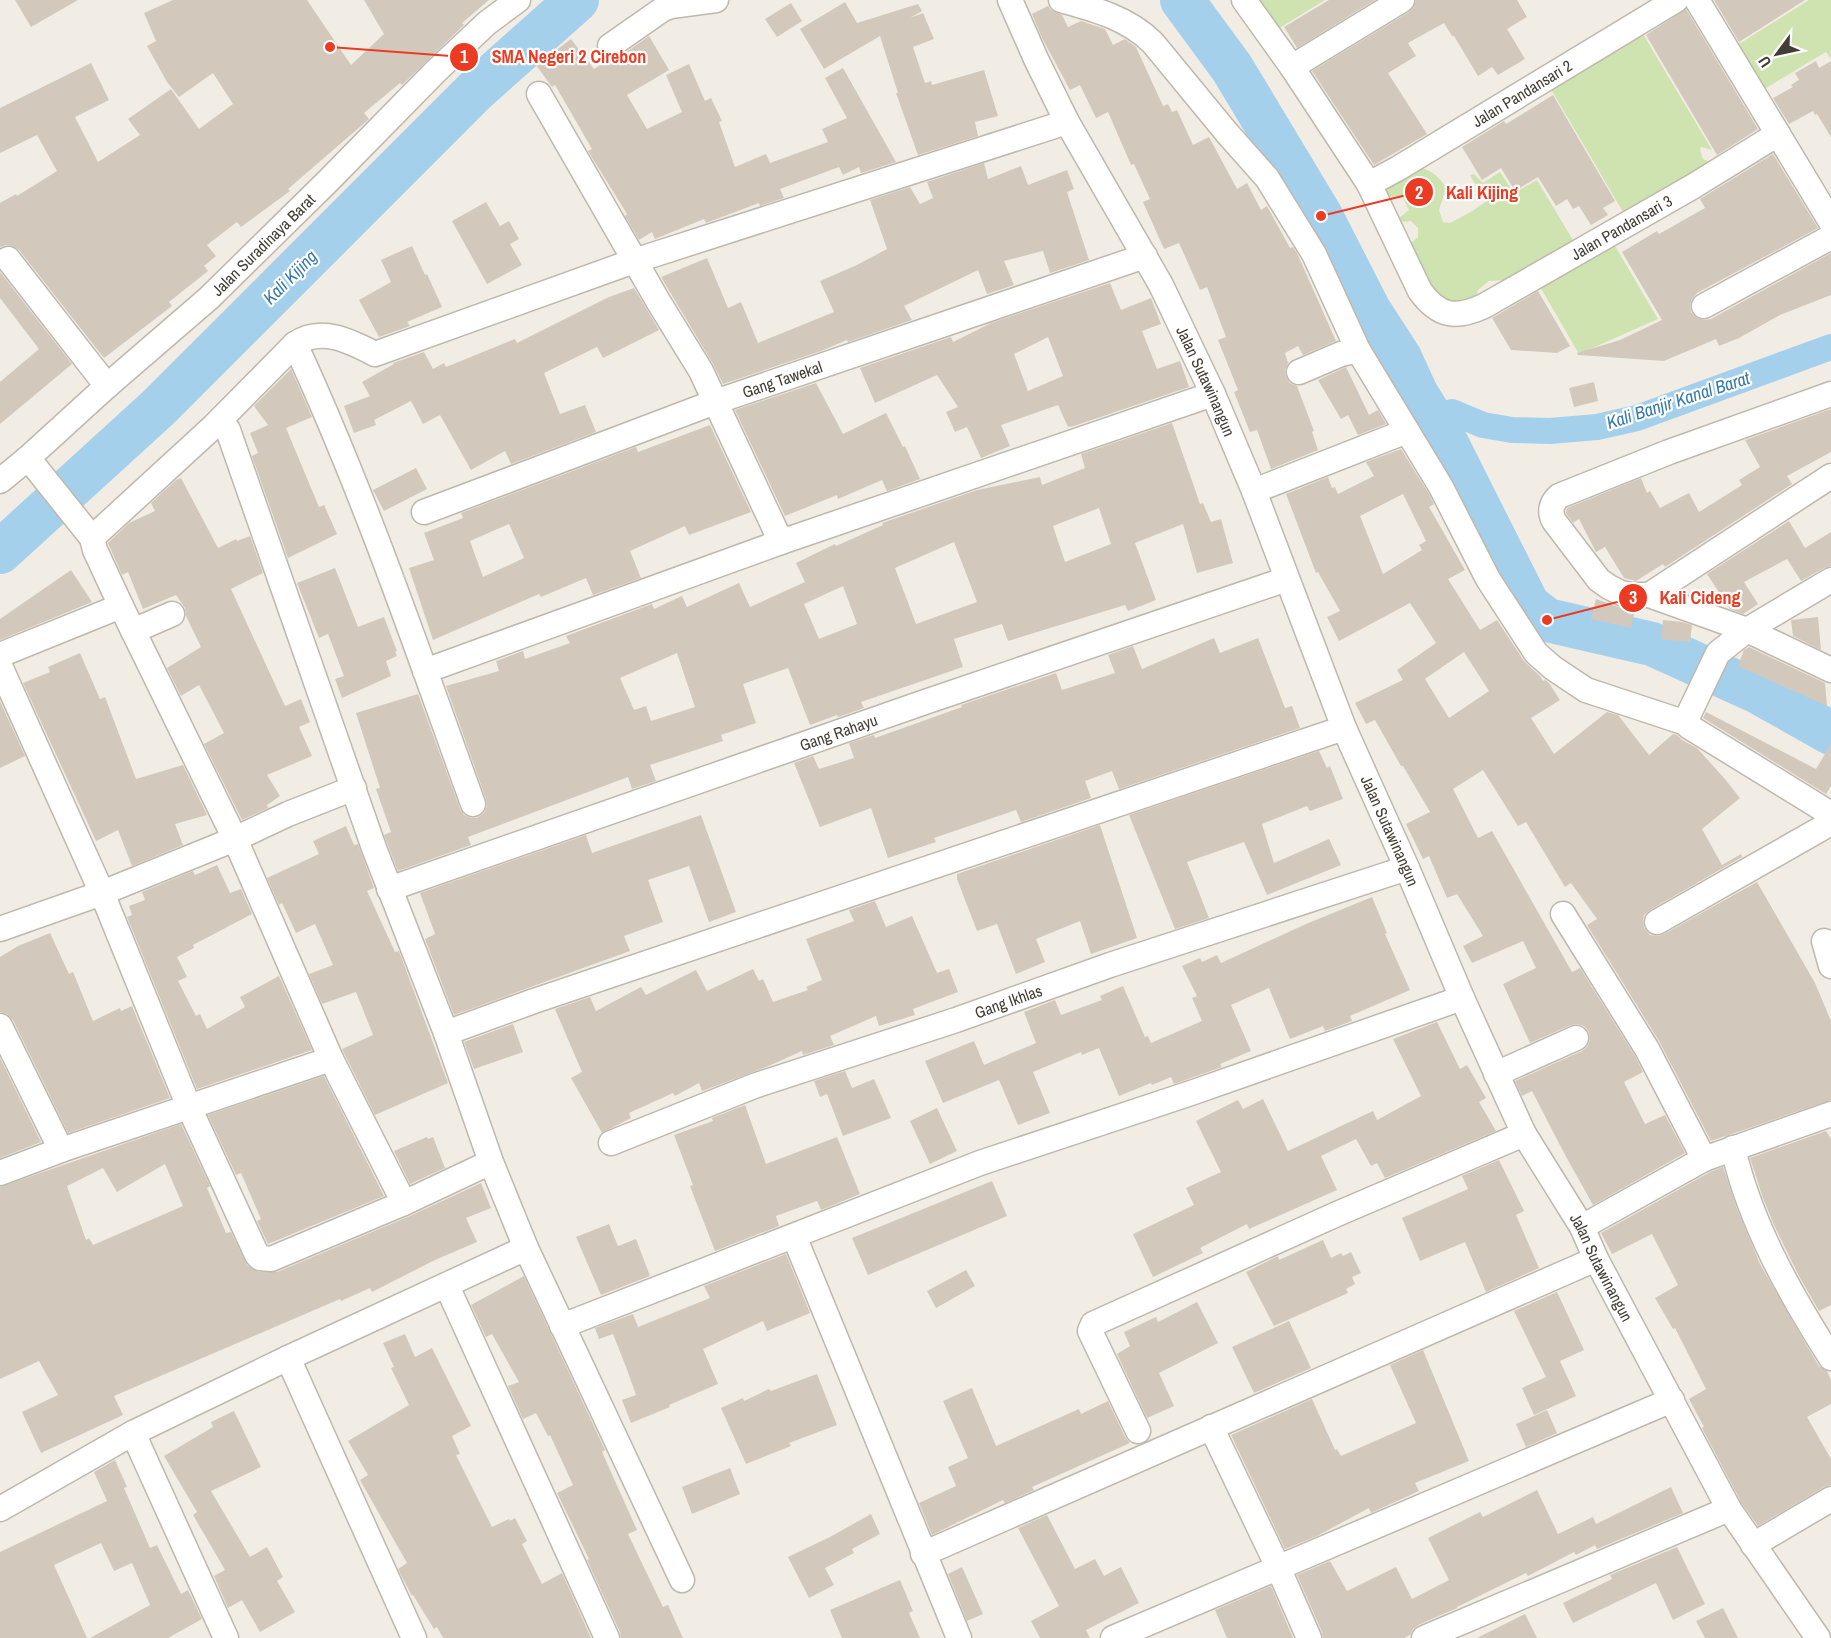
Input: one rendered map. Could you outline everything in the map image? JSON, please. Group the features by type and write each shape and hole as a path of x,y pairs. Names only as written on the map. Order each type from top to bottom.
{"street":[{"name":"Jalan Suradinaya Barat","path":"0,481 30,460 107,386 209,298 436,71 487,23 518,0"},
{"path":"610,46 663,9 716,0"},
{"name":"Jalan Sutawinangun","path":"1010,0 1067,122 1161,285 1213,394 1254,492 1344,728 1524,1134 1582,1227 1596,1259 1729,1509 1818,1638"},
{"path":"1061,0 1119,19 1142,32 1267,178 1314,254 1358,350 1441,487 1488,579 1536,653 1560,673 1586,690 1690,714 1831,814"},
{"path":"1244,0 1292,67 1369,184"},
{"path":"1292,67 1402,0"},
{"name":"Jalan Pandansari 2","path":"1369,184 1676,0"},
{"path":"1697,0 1831,222"},
{"path":"539,94 634,261 701,371 781,542"},
{"path":"88,532 214,426 295,344 305,337 322,334 356,344 375,354 634,261 1067,122"},
{"name":"Jalan Pandansari 3","path":"1369,184 1427,302 1437,310 1461,314 1495,300 1778,135"},
{"path":"1704,306 1831,237"},
{"name":"Gang Tawekal","path":"424,512 715,402 1145,256"},
{"path":"8,259 107,386"},
{"path":"295,344 347,466 473,804"},
{"path":"1299,372 1341,354 1358,350"},
{"path":"425,671 781,542 1213,394"},
{"path":"1831,394 1669,452 1559,496 1555,499 1551,510 1554,521 1599,580 1609,587 1621,593 1649,596 1747,630 1831,670"},
{"path":"228,430 389,889 446,1033 491,1162 526,1248 682,1580"},
{"path":"1254,492 1407,431"},
{"path":"30,460 88,532 121,606 235,839 332,1059 404,1203"},
{"path":"1649,596 1831,476"},
{"name":"Gang Rahayu","path":"389,889 936,698 1287,579"},
{"path":"1690,714 1718,653 1747,630 1831,580"},
{"path":"0,655 121,606"},
{"path":"134,631 172,614"},
{"path":"0,666 102,893 189,1107 257,1255 263,1260 271,1259 404,1203 491,1162"},
{"path":"446,1033 546,997 1344,728"},
{"path":"0,928 102,893 354,788"},
{"path":"1657,922 1831,823"},
{"name":"Gang Ikhlas","path":"611,1143 754,1086 956,1020 1110,965 1407,868"},
{"path":"1563,914 1647,1049 1704,1159"},
{"path":"1824,941 1831,966"},
{"path":"562,1326 980,1163 1462,998"},
{"path":"0,1026 61,1149"},
{"path":"1496,1074 1576,1038"},
{"path":"0,1173 61,1149 332,1059"},
{"path":"1582,1227 1704,1159 1831,1114"},
{"path":"1138,1431 1090,1331 1093,1324 1327,1218 1524,1134"},
{"path":"1733,1148 1762,1232 1785,1281 1823,1331 1831,1358"},
{"path":"794,1236 959,1638"},
{"path":"0,1509 133,1433 288,1358 526,1248"},
{"path":"923,1554 1596,1259"},
{"path":"447,1286 607,1638"},
{"path":"288,1358 414,1638"},
{"path":"1113,1638 1672,1400"},
{"path":"1211,1427 1309,1638"},
{"path":"133,1433 226,1638"},
{"path":"1753,1545 1831,1499"},
{"path":"1424,1638 1729,1509"}],"green space":[{"path":"1259,0 1325,0 1278,29"},
{"path":"1809,0 1831,0 1831,59 1826,52 1761,91 1734,49"},
{"path":"1640,29 1712,150 1701,147 1703,159 1710,162 1626,215 1548,84"},
{"path":"1419,167 1435,174 1446,188 1439,210 1443,222 1450,223 1477,208 1489,198 1470,175 1474,174 1483,183 1500,172 1514,193 1537,180 1574,242 1505,280 1489,281 1478,290 1476,302 1440,306 1409,255 1412,242 1418,237 1418,228 1411,221 1403,222 1399,218 1409,210 1402,196 1385,197 1382,185"},
{"path":"1612,241 1658,319 1579,354 1539,285"}],"building":[{"path":"15,0 78,0 31,27"},
{"path":"173,0 307,0 351,65 384,34 364,0 489,0 462,23 464,25 402,85 400,83 364,113 369,119 288,189 290,191 241,227 237,222 207,245 216,256 204,266 208,271 169,302 172,306 104,358 19,250 7,245 0,247 0,203 16,194 17,196 57,171 37,135 0,153 0,108 91,63 109,100 75,117 98,162 140,135 128,119 171,89 199,129 233,104 213,73 179,97 167,82 147,46 156,41 144,13"},
{"path":"1329,0 1375,0 1297,48 1284,27"},
{"path":"1416,0 1517,0 1527,17 1507,29 1525,59 1498,75 1492,67 1478,76 1444,23 1408,43 1416,56 1388,73 1427,134 1374,165 1312,71 1409,12"},
{"path":"1714,0 1805,0 1739,42"},
{"path":"845,2 857,23 918,4 922,11 910,18 923,13 934,39 913,47 925,83 931,81 932,85 984,70 998,116 975,122 978,136 918,155 896,93 898,93 880,36 824,69 800,29"},
{"path":"791,3 802,21 777,37 765,19"},
{"path":"1048,6 1062,15 1068,27 1081,21 1105,29 1113,45 1125,39 1136,47 1163,106 1168,104 1172,112 1177,110 1193,145 1209,137 1237,189 1247,183 1261,210 1267,206 1290,248 1293,247 1297,253 1336,341 1303,355 1298,346 1285,353 1288,363 1285,370 1286,377 1290,383 1297,386 1314,431 1312,432 1318,450 1271,469 1257,430 1250,432 1234,392 1238,390 1218,340 1226,337 1207,287 1200,290 1179,243 1164,249 1143,202 1150,199 1134,164 1131,165 1108,112 1096,118 1080,85 1070,90 1032,14"},
{"path":"1686,9 1758,129 1717,155 1646,35"},
{"path":"649,36 669,70 627,95 647,129 682,112 666,75 689,64 705,101 711,98 722,121 719,122 735,167 766,154 770,163 828,142 822,129 847,118 825,78 843,68 896,162 861,173 859,167 843,175 839,167 780,189 784,198 760,206 759,203 706,223 704,219 655,239 652,232 639,240 625,216 627,214 588,151 592,149 555,85 552,87 536,65 571,39 594,69 608,60 618,58"},
{"path":"1816,61 1819,68 1831,61 1831,137 1813,111 1789,124 1773,98 1793,87 1791,85 1799,80 1795,73"},
{"path":"1553,95 1615,201 1603,208 1608,215 1591,225 1579,206 1573,209 1567,199 1556,206 1538,177 1515,191 1501,168 1482,180 1462,147 1504,121 1506,124"},
{"path":"1773,154 1818,228 1697,293 1690,305 1691,312 1697,318 1711,319 1831,253 1831,295 1780,315 1739,338 1719,346 1716,339 1664,361 1578,355 1577,353 1620,340 1662,320 1622,252 1657,231 1659,234 1705,208 1700,199"},
{"path":"984,163 988,179 1021,166 1028,185 1067,170 1074,189 1067,192 1089,260 1050,273 1043,251 1004,261 1014,285 987,294 978,270 904,306 912,320 848,342 847,340 723,384 661,277 707,258 728,308 741,302 758,343 834,312 820,281 887,249 870,200 910,187 920,204 933,198 927,182"},
{"path":"486,202 500,226 509,221 519,239 510,244 522,265 487,284 452,221"},
{"path":"412,246 442,307 407,322 410,326 379,337 359,300 391,282 381,260"},
{"path":"0,272 72,364 0,424 0,382 39,349 0,298"},
{"path":"1110,283 1121,310 1151,298 1161,324 1142,331 1157,369 1180,361 1189,387 1071,427 1068,427 1058,405 1001,425 1010,446 981,458 967,427 955,432 946,412 958,407 937,375 875,403 860,368 951,337 953,342 991,323","holes":["1048,337 1063,376 1028,391 1014,354"]},
{"path":"634,288 659,330 603,358 597,347 544,373 560,414 585,405 596,432 511,464 505,451 471,470 440,415 423,424 411,401 374,420 376,425 354,433 344,406 370,396 362,382 393,363 424,352 433,369 444,363 446,367 515,339 517,343 609,297"},
{"path":"1538,291 1570,346 1557,353 1511,350 1492,318"},
{"path":"1346,367 1369,415 1378,410 1386,424 1358,435 1348,415 1341,419 1318,380"},
{"path":"291,369 312,417 286,428 319,507 324,505 337,534 288,558 252,456 258,453 250,433 268,425 254,406"},
{"path":"1594,382 1598,401 1574,407 1569,388"},
{"path":"816,383 843,434 886,413 920,479 887,491 882,480 838,499 837,495 785,516 735,410"},
{"path":"1831,409 1831,452 1787,476 1792,484 1665,567 1663,564 1636,581 1624,578 1605,547 1596,552 1579,519 1573,523 1566,513 1567,508 1641,478 1647,493 1650,491 1660,508 1689,493 1699,512 1742,485 1739,480 1760,467 1745,440"},
{"path":"1172,423 1200,504 1203,503 1211,522 1221,519 1233,563 1197,573 1183,524 1135,543 1156,600 1128,611 1125,605 1008,641 1002,624 954,639 963,667 861,702 864,708 810,725 788,668 743,684 756,723 721,735 723,741 650,765 656,781 632,789 628,777 468,837 471,845 398,871 384,835 391,832 376,789 380,788 356,713 418,694 460,809 464,815 477,818 484,813 487,806 486,799 446,686 499,671 496,661 523,651 525,659 570,643 566,636 652,604 654,609 682,596 687,607 739,583 750,607 805,582 796,563 835,544 836,546 883,525 882,523 977,490 1040,477 1042,485 1085,468 1081,454","holes":["1099,508 1111,544 1065,562 1053,526","954,542 977,602 916,624 895,568","843,586 857,624 819,639 804,604","677,653 695,707 651,721 646,706 634,710 620,678"]},
{"path":"710,425 751,512 689,535 685,526 630,551 641,578 593,595 586,578 541,597 539,594 433,640 409,568 434,560 424,533 463,518 461,513 636,447 638,452","holes":["509,524 524,558 483,577 470,541"]},
{"path":"1401,449 1429,494 1434,504 1429,507 1465,570 1448,579 1480,630 1497,620 1524,661 1543,681 1549,683 1560,700 1531,718 1554,754 1607,712 1618,715 1649,755 1673,734 1677,735 1697,748 1740,798 1702,829 1722,865 1741,854 1742,857 1650,910 1644,915 1644,928 1650,935 1664,934 1757,882 1815,983 1831,1021 1831,1100 1711,1141 1659,1041 1587,925 1597,919 1571,883 1565,887 1526,822 1518,826 1483,770 1453,789 1478,838 1492,831 1572,972 1580,968 1635,1056 1643,1072 1624,1082 1645,1124 1665,1115 1685,1153 1593,1205 1532,1091 1522,1096 1515,1081 1582,1051 1590,1040 1589,1032 1584,1026 1571,1025 1530,1043 1503,984 1536,968 1523,941 1472,963 1463,946 1483,936 1457,894 1447,898 1429,856 1423,859 1406,824 1430,812 1375,720 1366,724 1355,703 1403,680 1397,670 1436,643 1410,603 1339,641 1327,617 1340,611 1318,572 1316,573 1286,494 1328,477 1332,488 1335,487 1338,494 1374,476 1366,462","holes":["1403,494 1426,541 1419,545 1422,550 1383,574 1360,516","1464,652 1489,691 1449,718 1425,679"]},
{"path":"416,468 427,489 384,511 373,490"},
{"path":"181,478 218,548 236,539 237,541 250,536 263,573 231,589 285,706 301,699 310,722 299,727 312,756 267,775 280,796 267,805 268,808 242,820 204,744 224,733 199,685 181,696 167,668 201,647 186,616 185,608 176,595 143,609 128,572 122,575 108,543 129,523 155,511 151,503"},
{"path":"1789,521 1805,548 1831,532 1831,566 1801,581 1787,559 1744,582 1758,604 1743,614 1730,609 1707,574"},
{"path":"335,568 358,627 384,617 397,651 395,652 397,656 386,661 391,676 342,698 335,679 344,676 328,634 319,638 297,583"},
{"path":"71,570 92,602 0,640 0,619"},
{"path":"1596,599 1618,607 1635,609 1631,628 1591,619"},
{"path":"1818,617 1821,650 1793,636 1791,620"},
{"path":"1663,620 1692,625 1690,642 1661,639"},
{"path":"1214,638 1220,653 1258,638 1285,708 1292,706 1300,728 1119,789 1112,771 1085,781 1091,798 1021,822 1016,810 934,838 936,842 888,858 871,808 820,827 794,763 813,756 819,769 854,758 849,743 874,735 875,738 962,707 961,705 1056,673 1062,690 1115,673 1108,655 1133,646 1142,669"},
{"path":"1749,647 1825,683 1827,706 1738,666 1744,650"},
{"path":"80,653 100,699 105,697 136,779 183,765 207,815 175,824 183,845 132,866 118,830 96,841 23,683 50,672 48,667"},
{"path":"0,701 25,756 0,768"},
{"path":"1706,712 1816,769 1831,744 1831,786 1826,794 1703,718"},
{"path":"1319,751 1327,768 1330,766 1343,799 1310,811 1307,806 1262,824 1274,863 1329,839 1341,865 1267,895 1244,842 1187,862 1209,918 1175,929 1129,815"},
{"path":"701,815 736,912 709,922 689,866 648,880 663,922 624,936 630,951 454,1015 425,939 435,934 420,893 586,835 592,853"},
{"path":"1100,825 1137,938 1091,954 1080,921 1036,939 1045,962 1016,974 997,924 977,931 957,874"},
{"path":"346,826 354,845 358,844 374,888 367,891 395,952 399,951 448,1083 375,1115 342,1049 373,1035 356,992 322,1004 309,974 333,965 315,924 296,933 282,903 279,905 267,878 319,854 313,841"},
{"path":"217,865 230,893 241,889 252,914 193,945 194,948 177,957 187,977 178,981 196,1016 200,1014 207,1029 245,1007 240,997 279,976 312,1050 197,1089 127,917 132,915 129,906 145,900 142,892 193,871 195,875"},
{"path":"1372,897 1387,933 1385,934 1410,990 1350,1016 1352,1021 1325,1031 1323,1026 1290,1039 1269,988 1231,1005 1251,1051 1220,1064 1222,1067 1174,1084 1171,1077 1119,1096 1099,1048 1082,1055 1081,1052 1033,1072 1050,1113 1018,1125 999,1080 943,1103 925,1061 974,1041 984,1065 1036,1043 1024,1012 1055,1000 1061,1015 1102,1000 1100,996 1123,986 1145,1037 1148,1036 1151,1043 1202,1021 1192,998 1197,996 1182,966 1200,958 1202,962 1217,955 1221,963"},
{"path":"875,901 886,927 912,916 937,973 949,969 958,992 913,1009 915,1015 879,1026 876,1016 830,1036 834,1045 803,1055 802,1051 702,1091 699,1083 675,1096 673,1093 629,1113 631,1118 602,1133 571,1078 582,1072 555,1009 590,997 596,1011 641,987 646,995 696,970 707,991 753,969 759,981 763,979 773,1002 808,990 806,987 822,980 806,939 854,921 849,910"},
{"path":"50,933 69,974 73,972 93,1021 120,1008 121,1011 132,1006 170,1098 68,1133 13,1020 7,1014 0,1012 0,957 18,946"},
{"path":"1437,1022 1460,1069 1467,1065 1486,1098 1479,1102 1496,1131 1385,1178 1377,1163 1371,1166 1356,1139 1321,1156 1337,1190 1249,1229 1247,1224 1200,1248 1203,1253 1153,1277 1133,1234 1194,1205 1186,1188 1221,1172 1196,1121 1238,1100 1243,1109 1263,1099 1288,1151 1373,1111 1377,1120 1421,1096 1393,1039"},
{"path":"513,1024 523,1052 474,1069 464,1042"},
{"path":"0,1058 41,1142 0,1158"},
{"path":"845,1071 852,1088 874,1079 891,1118 843,1136 827,1094 820,1097 814,1081"},
{"path":"324,1076 384,1196 268,1244 257,1221 261,1219 241,1173 236,1175 208,1115"},
{"path":"745,1105 766,1164 837,1137 860,1194 821,1210 817,1201 776,1216 779,1226 715,1251 690,1186 693,1185 674,1135 713,1121 712,1118"},
{"path":"937,1108 957,1151 930,1164 910,1121"},
{"path":"181,1124 210,1186 207,1188 226,1233 231,1232 247,1265 259,1272 277,1272 410,1216 481,1183 491,1208 466,1218 477,1242 435,1260 372,1292 370,1288 341,1301 340,1299 114,1396 123,1415 41,1453 22,1412 58,1395 39,1361 0,1379 0,1187","holes":["165,1164 183,1206 93,1245 89,1238 86,1240 67,1186 103,1168 117,1192"]},
{"path":"1826,1131 1831,1139 1831,1305 1819,1311 1774,1225 1750,1158"},
{"path":"427,1137 428,1139 433,1137 445,1168 410,1184 394,1151"},
{"path":"1499,1160 1524,1211 1516,1215 1539,1268 1486,1292 1465,1242 1420,1261 1402,1218 1468,1189 1462,1176"},
{"path":"1723,1167 1737,1209 1760,1264 1819,1366 1827,1371 1831,1380 1831,1404 1807,1417 1831,1459 1831,1485 1758,1526 1741,1502 1689,1399 1706,1389 1675,1328 1673,1329 1655,1298 1678,1285 1652,1234 1612,1254 1601,1233"},
{"path":"992,1181 1007,1216 868,1275 852,1238"},
{"path":"609,1224 618,1246 636,1239 650,1276 601,1295 576,1237"},
{"path":"1323,1240 1331,1258 1341,1253 1343,1256 1351,1252 1361,1273 1352,1277 1355,1284 1346,1289 1348,1293 1274,1326 1246,1272 1278,1256 1279,1260"},
{"path":"786,1254 810,1313 767,1331 763,1321 703,1349 718,1384 631,1423 622,1400 636,1395 626,1367 613,1334 599,1339 595,1328 633,1314 638,1327 710,1298 704,1286"},
{"path":"966,1270 975,1286 936,1308 927,1291"},
{"path":"524,1276 605,1450 602,1452 637,1530 628,1534 663,1607 668,1605 683,1638 621,1638 587,1560 589,1559 557,1493 573,1485 550,1435 548,1436 536,1413 523,1419 508,1386 519,1382 492,1334 486,1337 471,1305"},
{"path":"1557,1292 1584,1350 1560,1361 1576,1396 1534,1415 1522,1388 1546,1377 1514,1311"},
{"path":"1197,1302 1218,1343 1159,1373 1174,1406 1147,1418 1117,1354 1130,1346 1124,1332 1156,1317 1158,1322"},
{"path":"1289,1321 1311,1368 1254,1393 1232,1347"},
{"path":"405,1334 415,1357 432,1348 471,1426 452,1436 460,1454 456,1455 492,1527 515,1518 527,1541 522,1544 542,1584 562,1573 591,1638 443,1638 437,1627 434,1629 412,1596 398,1569 407,1563 360,1480 368,1475 348,1441 409,1405 391,1368 394,1367 383,1343"},
{"path":"1423,1350 1469,1461 1415,1483 1419,1491 1371,1513 1369,1508 1317,1536 1285,1549 1231,1435 1312,1399 1335,1450 1337,1449 1341,1456 1416,1423 1390,1365"},
{"path":"817,1374 837,1425 789,1443 791,1446 746,1464 721,1408 743,1398 744,1401 769,1389 771,1391"},
{"path":"972,1388 996,1446 1079,1409 1081,1414 1108,1401 1130,1443 1032,1487 1034,1490 1005,1503 1003,1500 932,1535 919,1503 956,1486 948,1467 968,1458 943,1401"},
{"path":"1547,1410 1557,1433 1526,1447 1516,1424"},
{"path":"234,1411 261,1467 211,1491 250,1557 267,1547 283,1577 277,1581 295,1612 260,1632 242,1600 228,1608 214,1576 225,1570 193,1515 197,1512 164,1456 213,1427 211,1422"},
{"path":"115,1460 127,1487 124,1488 150,1548 157,1545 181,1594 188,1590 202,1619 168,1638 90,1638 150,1605 132,1563 114,1571 101,1543 54,1565 87,1638 0,1638 0,1552 107,1501 94,1472"},
{"path":"730,1468 740,1494 692,1514 682,1487"},
{"path":"1671,1487 1683,1513 1597,1549 1595,1545 1576,1555 1574,1552 1528,1576 1526,1573 1418,1625 1410,1635 1404,1638 1323,1638 1297,1575 1330,1561 1347,1591 1396,1567 1412,1599 1449,1580 1428,1538 1480,1512 1483,1517 1537,1490 1558,1534 1593,1517 1596,1524"},
{"path":"871,1514 880,1534 852,1549 854,1553 825,1568 834,1585 809,1598 788,1557"},
{"path":"1047,1515 1075,1569 1095,1559 1104,1576 1121,1567 1139,1603 1086,1630 1090,1638 1040,1638 1031,1621 1059,1606 1018,1528"},
{"path":"1677,1547 1705,1604 1673,1620 1656,1583 1573,1623 1563,1603 1612,1579 1610,1575"},
{"path":"962,1567 983,1614 967,1621 948,1574"},
{"path":"900,1580 913,1611 909,1613 920,1638 842,1638 830,1610"},
{"path":"1271,1586 1293,1638 1227,1638 1215,1610"},
{"path":"1723,1608 1738,1638 1705,1638 1696,1621"},
{"path":"1525,1614 1537,1638 1477,1638"}],"waterway":[{"name":"Kali Kijing","path":"0,552 159,407 475,91 577,0"},
{"path":"1182,0 1232,68 1321,216 1369,310 1400,358 1416,393 1446,442 1528,605 1547,620 1652,644 1758,692 1831,733"},
{"name":"Kali Banjir Kanal Barat","path":"1452,412 1483,425 1512,430 1550,431 1597,427 1637,418 1831,347"}],"place":[{"name":"SMA Negeri 2 Cirebon","path":"330,47"},
{"name":"Kali Kijing","path":"1321,216"},
{"name":"Kali Cideng","path":"1547,620"}]}
